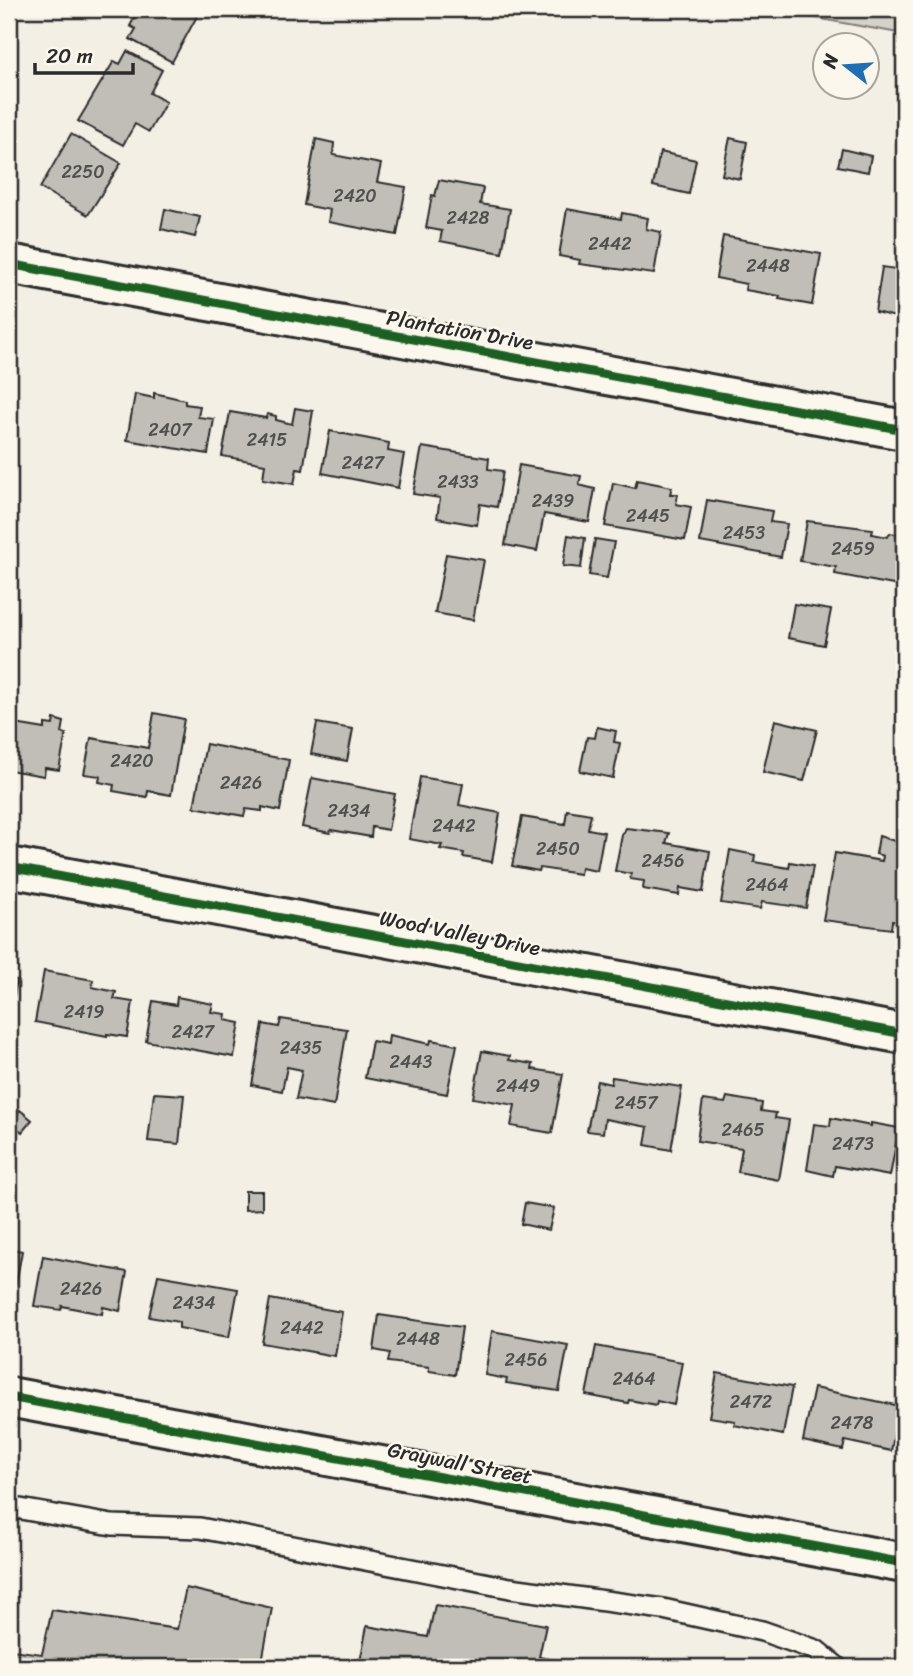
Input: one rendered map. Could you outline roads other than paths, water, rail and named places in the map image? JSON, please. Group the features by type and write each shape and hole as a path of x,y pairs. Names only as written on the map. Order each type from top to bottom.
{"street":[{"name":"Plantation Drive","path":"9,264 904,430"},
{"name":"Wood Valley Drive","path":"9,867 904,1034"},
{"name":"Graywall Street","path":"9,1397 904,1563"}],"lane":[{"path":"9,1507 112,1525 200,1528 510,1588 663,1609 762,1631 816,1650 837,1667"}]}
